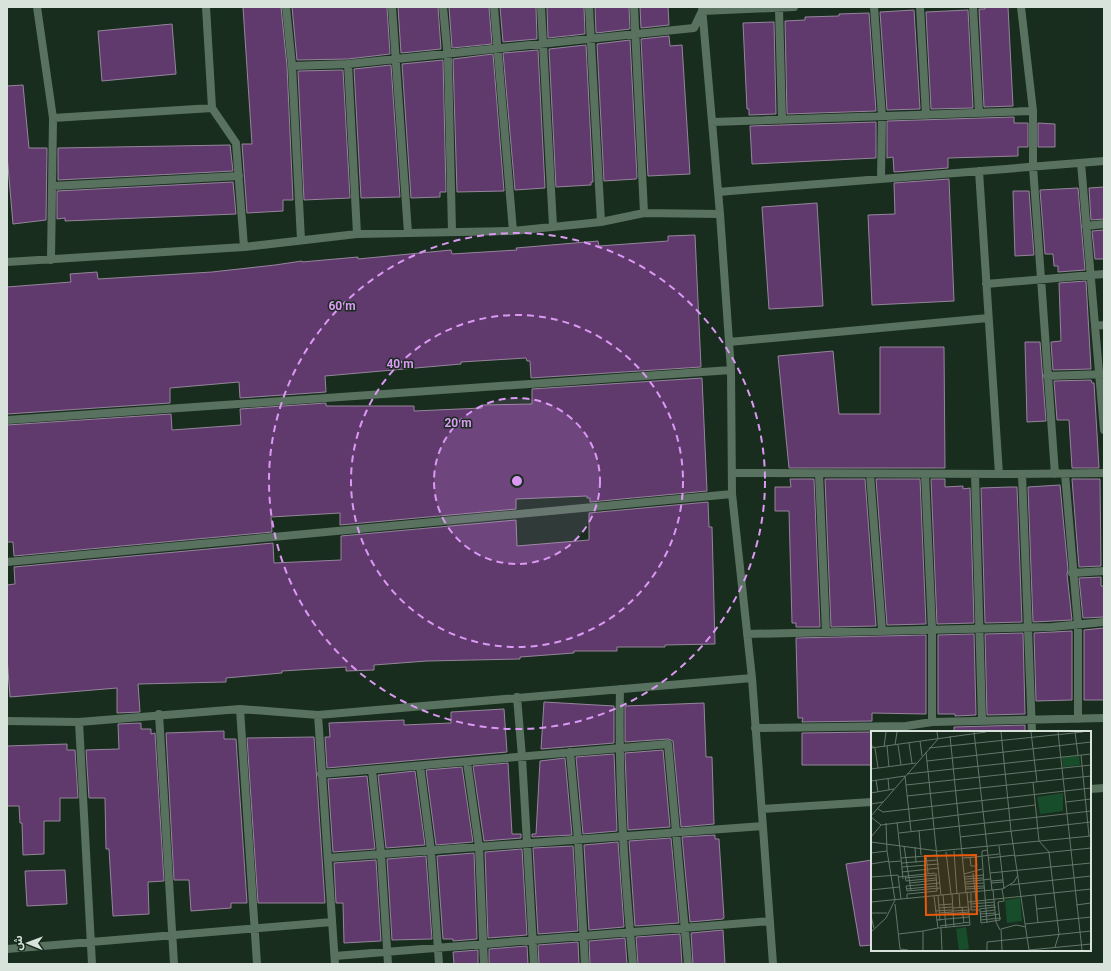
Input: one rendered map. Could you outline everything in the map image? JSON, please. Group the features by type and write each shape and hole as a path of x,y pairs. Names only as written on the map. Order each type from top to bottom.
{"street":[{"path":"37,7 52,118 51,260"},
{"path":"206,7 212,108 236,143 244,247"},
{"path":"286,7 292,66 301,240"},
{"path":"392,7 408,233"},
{"path":"443,7 448,54 452,232"},
{"path":"494,7 513,231"},
{"path":"541,7 553,226"},
{"path":"589,7 601,222"},
{"path":"634,7 644,213"},
{"path":"702,9 794,7"},
{"path":"874,7 882,117 881,179"},
{"path":"920,7 926,115"},
{"path":"973,7 979,113"},
{"path":"1021,7 1033,111 1033,166 1054,474"},
{"path":"779,8 782,120"},
{"path":"292,66 348,64 694,28 702,9"},
{"path":"702,9 720,214 731,370 732,494 752,678 773,964"},
{"path":"348,64 357,234"},
{"path":"52,118 212,108"},
{"path":"712,122 1033,111"},
{"path":"718,192 1104,161"},
{"path":"1081,163 1095,326 1102,375 1104,430"},
{"path":"979,171 999,474"},
{"path":"52,186 239,176"},
{"path":"7,262 244,247 357,234 513,231 601,222 644,213 720,214"},
{"path":"1086,226 1104,224"},
{"path":"986,284 1104,274"},
{"path":"729,342 988,318"},
{"path":"1095,326 1104,325"},
{"path":"7,420 731,370"},
{"path":"1047,376 1102,375"},
{"path":"732,473 1104,473"},
{"path":"819,474 826,632"},
{"path":"870,474 882,630"},
{"path":"925,474 932,629 932,722"},
{"path":"975,474 982,720"},
{"path":"1022,474 1032,731"},
{"path":"1065,474 1072,573 1078,625 1078,719"},
{"path":"7,562 732,494"},
{"path":"1072,573 1104,571"},
{"path":"747,634 980,629 1078,625 1104,622"},
{"path":"7,721 79,722 159,714 240,709 318,715 752,678"},
{"path":"620,689 619,748 623,836 633,964"},
{"path":"517,697 528,844 534,964"},
{"path":"240,709 257,964"},
{"path":"159,714 174,964"},
{"path":"318,715 335,960 387,952 770,921"},
{"path":"755,728 906,726 932,722 982,720 1032,721 1104,718"},
{"path":"79,722 89,943 92,964"},
{"path":"321,774 668,744 688,964"},
{"path":"570,752 578,840 585,964"},
{"path":"467,762 479,847 484,964"},
{"path":"420,766 431,850 439,964"},
{"path":"372,770 381,854 388,964"},
{"path":"1091,789 1104,788"},
{"path":"762,809 871,802"},
{"path":"328,858 763,826"},
{"path":"7,949 332,922"}],"building":[{"path":"243,7 281,7 287,66 293,200 283,200 283,211 247,213 242,144 252,144"},
{"path":"292,7 387,7 390,54 348,59 297,60"},
{"path":"398,7 438,7 441,49 401,53"},
{"path":"449,7 489,7 492,44 452,48"},
{"path":"500,7 536,7 537,39 503,42"},
{"path":"547,7 584,7 585,34 548,38"},
{"path":"595,7 629,7 630,29 596,33"},
{"path":"640,7 668,7 669,25 641,28"},
{"path":"985,7 1008,7 1013,106 984,107 979,9 985,9"},
{"path":"914,10 920,109 887,110 880,12"},
{"path":"968,10 973,108 931,109 926,12"},
{"path":"869,13 876,111 787,114 785,21 805,20 805,17"},
{"path":"774,22 776,114 749,115 749,109 747,109 743,23"},
{"path":"172,24 176,74 102,81 98,31"},
{"path":"669,36 670,46 682,45 690,174 648,176 641,39"},
{"path":"630,40 637,177 636,179 604,181 597,44"},
{"path":"586,45 593,182 591,182 591,185 556,187 549,49"},
{"path":"538,50 545,188 515,190 503,53"},
{"path":"493,54 504,191 457,192 453,59"},
{"path":"443,60 446,192 440,192 440,197 411,198 402,64"},
{"path":"391,65 400,197 361,198 354,69"},
{"path":"343,70 350,198 304,200 298,71"},
{"path":"23,85 29,148 47,148 46,220 13,224 7,155 7,86"},
{"path":"1014,117 1014,123 1028,123 1028,147 1018,147 1018,156 948,158 948,168 894,172 893,157 887,158 887,121"},
{"path":"876,122 876,158 752,164 750,126"},
{"path":"1038,123 1055,124 1055,147 1038,147"},
{"path":"230,145 233,171 58,180 58,148"},
{"path":"949,179 954,301 872,305 868,215 895,214 894,183"},
{"path":"233,182 236,214 65,221 65,218 57,219 57,191"},
{"path":"1104,187 1104,219 1091,220 1089,188"},
{"path":"1078,188 1085,270 1058,272 1058,266 1054,266 1053,254 1045,254 1040,190"},
{"path":"1013,191 1029,191 1034,255 1015,256"},
{"path":"817,203 823,306 769,309 762,207"},
{"path":"1104,230 1104,259 1095,259 1092,231"},
{"path":"695,235 701,367 531,378 530,361 527,361 526,358 461,362 461,364 325,376 326,392 240,398 239,382 170,388 170,403 7,414 7,287 71,282 70,274 97,272 98,279 212,272 302,261 358,257 358,259 451,250 452,254 517,250 516,248 598,241 599,246 668,241 668,236"},
{"path":"1086,281 1091,369 1053,370 1051,342 1061,341 1059,283"},
{"path":"1025,342 1040,342 1046,421 1027,422"},
{"path":"880,347 944,347 945,468 789,468 778,356 833,351 839,414 880,414"},
{"path":"702,378 707,491 590,502 590,498 587,498 587,496 516,499 516,509 340,525 340,513 271,517 272,532 14,556 13,542 7,542 7,425 171,414 172,430 241,425 240,409 326,403 326,406 414,406 414,411 482,408 482,405 532,404 532,389"},
{"path":"1091,380 1092,383 1094,383 1099,468 1072,468 1069,420 1057,420 1054,381"},
{"path":"790,479 814,479 820,627 796,627 796,623 792,623 789,511 775,511 775,487 791,487"},
{"path":"825,479 865,479 876,626 831,627"},
{"path":"876,479 920,479 926,624 887,625"},
{"path":"931,479 945,479 945,487 963,486 963,489 970,488 974,623 937,624"},
{"path":"1072,479 1100,479 1101,566 1079,567"},
{"path":"1060,485 1072,620 1033,622 1028,487"},
{"path":"1017,487 1022,622 985,623 981,488"},
{"path":"708,502 709,527 712,527 715,644 665,645 665,647 617,647 617,651 574,651 574,653 520,657 520,659 427,661 374,665 374,670 346,671 346,667 282,671 282,673 226,678 226,682 138,684 140,712 117,713 117,688 10,697 7,658 7,585 15,584 14,567 273,543 274,563 341,560 341,536 516,520 517,546 589,540 589,513"},
{"path":"1101,577 1101,586 1104,586 1104,617 1083,618 1079,578"},
{"path":"1104,628 1104,700 1084,700 1084,630"},
{"path":"1072,631 1072,700 1036,701 1034,633"},
{"path":"1023,633 1025,714 987,715 985,634"},
{"path":"974,634 976,715 955,716 955,714 938,714 938,635"},
{"path":"926,635 926,714 872,713 872,721 802,722 803,718 798,718 796,638"},
{"path":"544,702 614,706 614,743 541,749"},
{"path":"704,703 706,757 712,757 714,824 681,827 673,741 668,739 625,742 625,706"},
{"path":"504,709 507,752 327,768 325,737 330,737 329,723 404,720 404,725 451,723 451,712"},
{"path":"141,723 141,729 151,729 151,734 155,733 164,881 148,882 149,914 113,916 109,849 106,849 105,798 89,798 86,750 119,749 118,724"},
{"path":"1025,725 1025,731 954,731 954,727"},
{"path":"224,731 224,739 236,739 247,903 231,903 231,908 191,911 189,880 174,880 166,733"},
{"path":"871,732 871,765 802,765 802,733"},
{"path":"314,737 325,903 258,903 247,738"},
{"path":"67,744 67,750 75,750 78,798 60,798 60,821 44,821 44,854 23,855 22,823 20,823 19,806 7,806 7,746"},
{"path":"663,750 670,827 628,830 625,753"},
{"path":"614,754 617,831 583,834 576,757"},
{"path":"565,758 572,835 532,837 532,834 536,834 540,761"},
{"path":"508,763 512,834 521,834 521,838 484,841 473,766"},
{"path":"462,767 473,842 436,845 426,770"},
{"path":"415,771 425,845 386,848 378,775"},
{"path":"367,776 375,849 333,852 328,779"},
{"path":"715,835 715,839 719,839 724,918 690,922 682,837"},
{"path":"671,838 679,923 635,926 629,841"},
{"path":"618,842 624,927 589,930 584,845"},
{"path":"573,846 578,931 538,934 533,848"},
{"path":"522,849 527,935 488,938 485,852"},
{"path":"474,853 477,939 453,941 453,939 443,939 437,856"},
{"path":"426,856 432,939 392,940 387,859"},
{"path":"376,860 381,941 344,943 343,903 336,903 334,863"},
{"path":"871,860 871,945 860,946 846,864"},
{"path":"65,870 67,904 27,906 25,871"},
{"path":"723,930 725,964 693,964 691,933"},
{"path":"680,934 682,964 638,964 636,937"},
{"path":"625,938 627,964 590,964 589,941"},
{"path":"578,942 579,964 539,964 538,945"},
{"path":"527,946 528,964 489,964 489,949"},
{"path":"478,950 478,964 454,964 453,952"}]}
